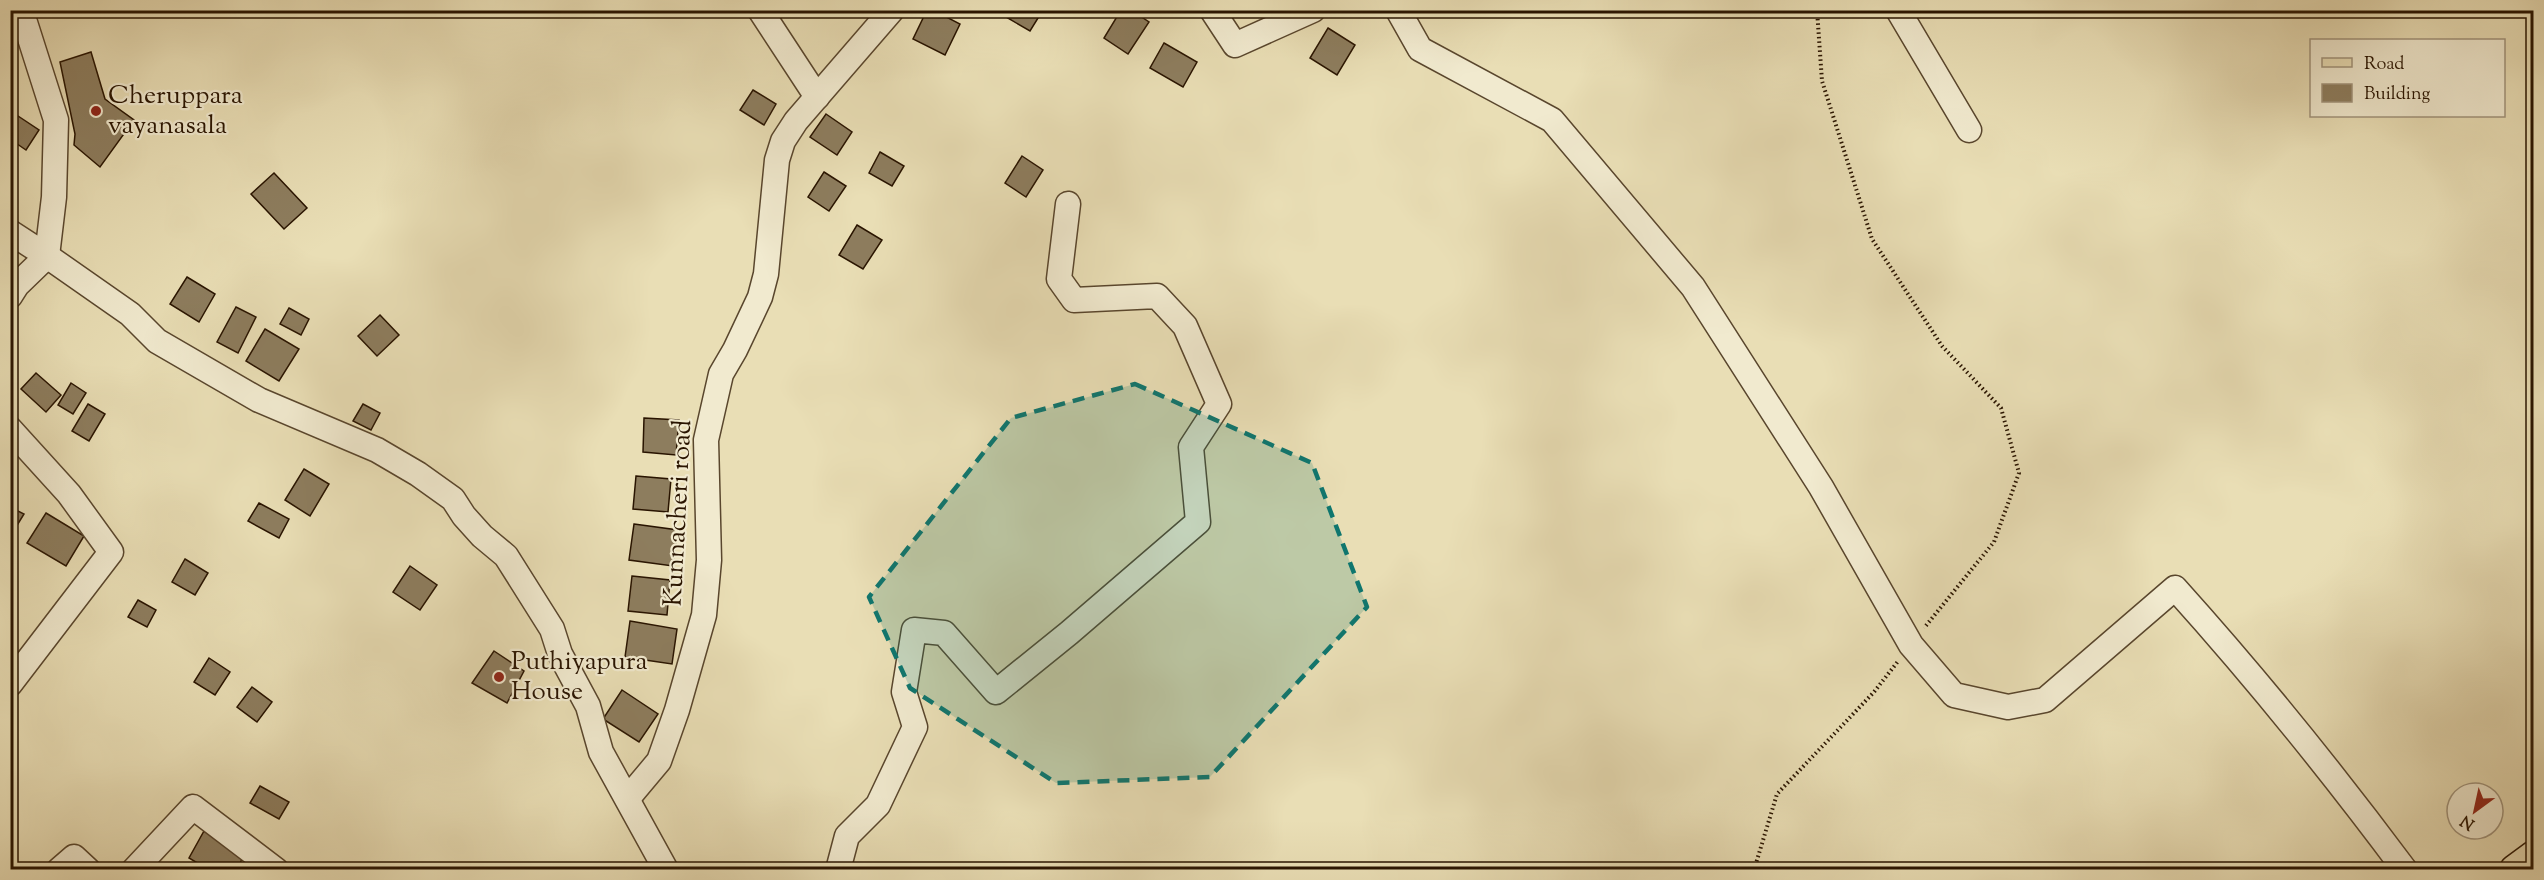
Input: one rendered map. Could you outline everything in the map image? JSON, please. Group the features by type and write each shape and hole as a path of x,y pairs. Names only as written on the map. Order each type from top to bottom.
{"main road":[{"path":"2515,870 2534,856"}],"street":[{"path":"10,296 17,285 47,256 54,197 56,120 21,10"},
{"path":"760,10 817,97"},
{"path":"1212,10 1235,45 1313,10"},
{"path":"1398,10 1420,49 1552,120 1693,287 1821,487 1911,645 1954,694 2008,707 2045,700 2175,588 2248,669 2321,758 2405,870"},
{"path":"1898,10 1969,130"},
{"name":"Kunnacheri road","path":"628,798 659,761 677,710 704,615 709,560 705,440 721,374 760,297 766,274 777,160 783,141 796,121 890,12"},
{"path":"838,870 847,836 878,805 915,728 904,692 914,630 944,633 996,692 1069,633 1198,522 1191,447 1219,404 1185,326 1157,296 1074,300 1059,279 1068,204"},
{"path":"10,232 130,314 157,341 260,400 376,450 418,474 453,499 464,516 482,536 506,556 552,629 560,654 588,706 601,752 666,870"},
{"path":"10,429 69,494 111,552 10,684"},
{"path":"134,870 193,807 276,870"},
{"path":"59,870 74,858 88,870"}],"path":[{"path":"1754,870 1778,794 1874,692 1994,542 2019,473 2001,408 1942,346 1872,238 1822,81 1817,10"}],"highlighted area":[{"path":"1135,384 1312,463 1367,607 1210,777 1056,783 910,688 869,597 1011,418"}],"building":[{"path":"927,10 933,10 960,24 945,55 913,39"},
{"path":"1010,10 1043,10 1030,31 1006,17"},
{"path":"1121,10 1131,10 1149,22 1128,54 1104,38"},
{"path":"1328,28 1355,45 1337,75 1310,58"},
{"path":"1164,43 1197,62 1183,87 1150,68"},
{"name":"Cheruppara vayanasala","path":"91,52 105,99 134,120 100,167 74,145 75,134 60,62"},
{"path":"753,90 776,104 764,125 740,110"},
{"path":"12,112 39,130 26,150 10,139"},
{"path":"826,114 852,132 837,155 810,137"},
{"path":"880,152 904,166 892,186 869,173"},
{"path":"1022,156 1043,170 1026,197 1005,183"},
{"path":"824,172 846,186 829,211 808,197"},
{"path":"274,173 307,208 284,229 251,194"},
{"path":"857,225 882,240 863,269 839,255"},
{"path":"187,277 215,294 199,322 170,304"},
{"path":"236,307 256,317 238,353 217,342"},
{"path":"289,308 309,319 301,335 280,324"},
{"path":"380,315 399,335 377,356 358,336"},
{"path":"265,329 299,349 279,381 246,361"},
{"path":"36,373 61,395 46,412 21,389"},
{"path":"71,383 86,393 73,414 58,405"},
{"path":"88,404 105,414 89,441 72,431"},
{"path":"363,404 380,413 371,430 353,421"},
{"path":"644,418 679,420 676,455 643,452"},
{"path":"304,469 329,484 310,516 285,500"},
{"path":"636,476 671,479 668,512 633,509"},
{"path":"259,503 289,519 279,538 248,521"},
{"path":"10,507 24,514 13,532 10,530"},
{"path":"46,513 84,536 66,566 27,543"},
{"path":"634,524 678,530 673,566 629,560"},
{"path":"185,559 208,573 195,595 172,582"},
{"path":"410,566 437,585 420,610 393,592"},
{"path":"632,576 670,580 667,615 628,611"},
{"path":"138,600 156,610 147,627 128,617"},
{"path":"630,621 677,629 672,664 625,657"},
{"name":"Puthiyapura House","path":"494,651 524,671 507,703 472,683"},
{"path":"209,658 230,672 215,695 194,682"},
{"path":"252,687 272,702 257,722 237,707"},
{"path":"622,690 658,714 639,742 603,719"},
{"path":"260,786 289,802 279,819 250,803"},
{"path":"204,831 245,854 236,870 209,870 189,858"}],"place":[{"name":"Cheruppara vayanasala","path":"96,111"},
{"name":"Puthiyapura House","path":"499,677"}]}
